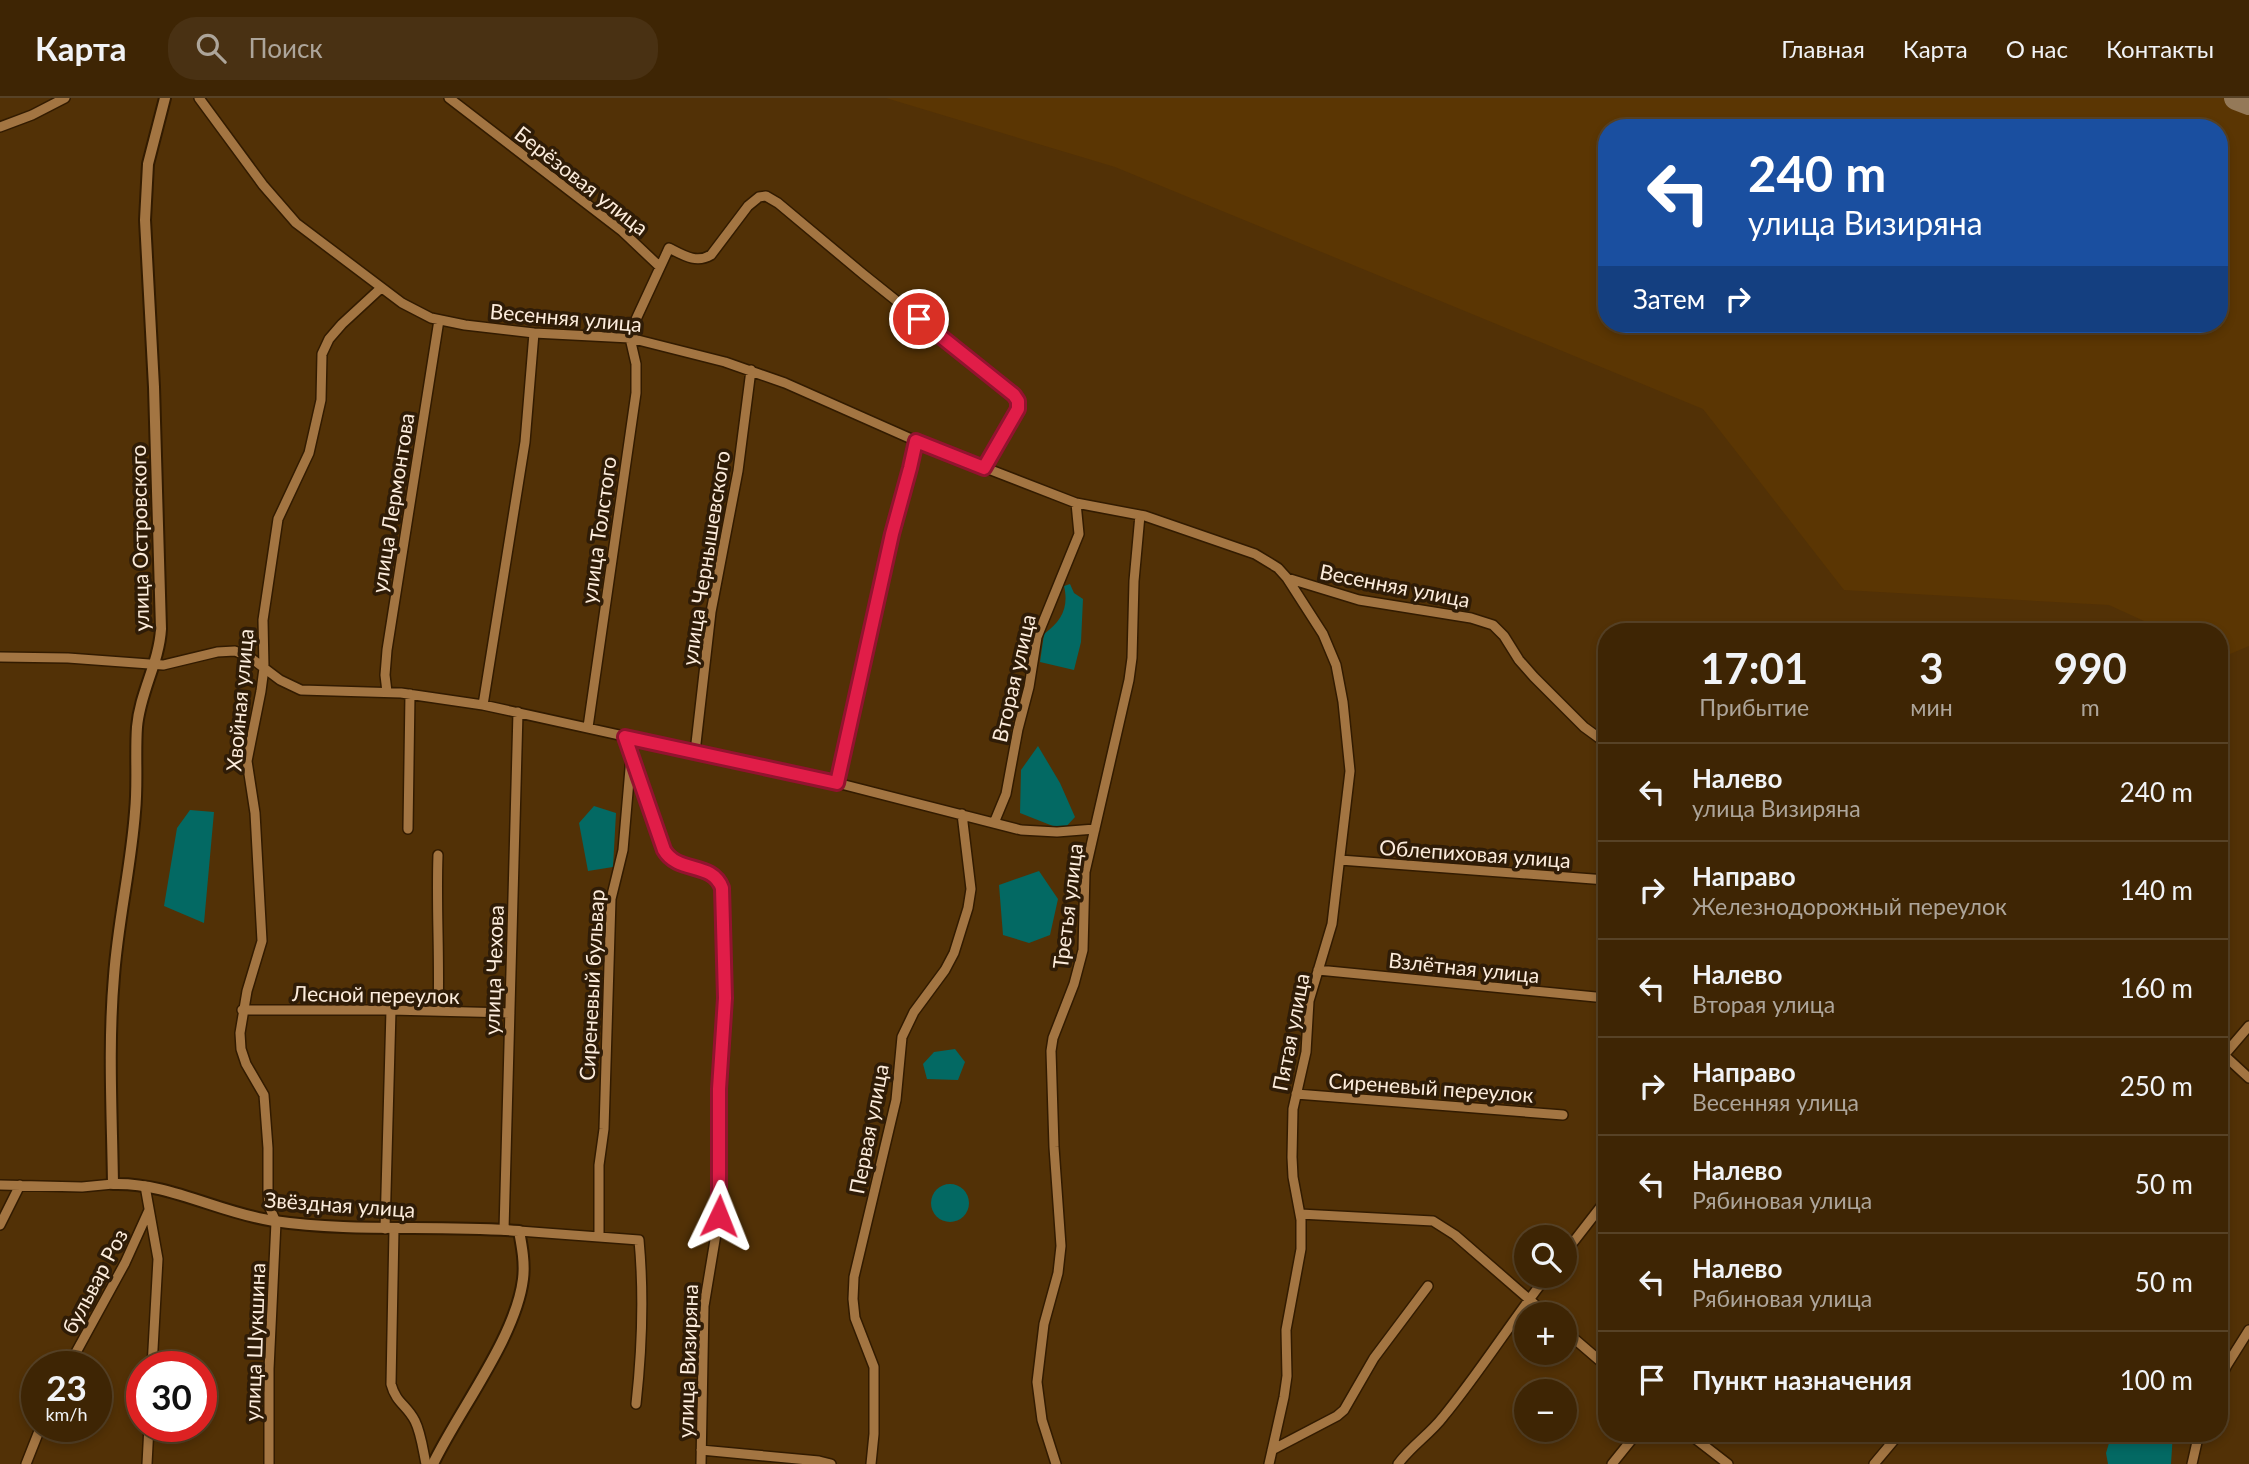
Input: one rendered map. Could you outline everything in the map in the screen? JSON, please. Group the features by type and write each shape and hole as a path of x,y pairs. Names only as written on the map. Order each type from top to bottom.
{"street":[{"path":"0,127 65,98"},
{"name":"улица Островского","path":"113,1184 110,1053 113,978 135,816 138,718 161,642 162,603 145,206 148,163 165,98"},
{"name":"Весенняя улица","path":"199,98 263,185 296,223 381,288 416,311 439,320 534,333 630,338 689,352 751,370 916,441 1076,503 1140,515 1255,554 1278,568 1287,578 1350,598 1484,621 1493,625 1504,636 1534,677 1598,738"},
{"name":"Берёзовая улица","path":"449,98 622,230 659,266"},
{"path":"630,338 634,320 669,248 699,260 711,255 754,200 766,196 1014,395 1018,401 1018,409 984,468"},
{"name":"Хвойная улица","path":"276,1222 269,1206 266,1108 260,1085 246,1064 241,1049 242,1010 262,941 255,813 247,761 264,667 263,620 278,519 309,453 321,400 322,354 329,339 342,324 381,288"},
{"name":"улица Лермонтова","path":"387,692 387,650 439,320"},
{"path":"483,705 525,442 534,333"},
{"name":"улица Толстого","path":"588,727 636,393 636,364 630,338"},
{"name":"улица Чернышевского","path":"695,752 712,612 738,471 751,370"},
{"path":"837,783 892,534 916,441"},
{"name":"Вторая улица","path":"994,823 1006,794 1037,637 1079,534 1076,503"},
{"name":"Третья улица","path":"1056,1464 1042,1420 1037,1381 1046,1315 1058,1273 1061,1246 1051,1051 1057,1025 1074,984 1083,950 1084,888 1129,680 1140,515"},
{"name":"Пятая улица","path":"1269,1464 1287,1376 1286,1330 1301,1249 1300,1214 1293,1177 1292,1123 1306,1052 1309,1001 1332,924 1350,771 1350,754 1336,665 1326,641 1287,578"},
{"path":"0,657 155,665 172,664 217,652 235,651 251,657 279,680 301,690 387,692 483,705 837,783 994,823 1039,832 1095,829"},
{"path":"408,829 410,694"},
{"name":"улица Чехова","path":"504,1230 518,712"},
{"name":"Сиреневый бульвар","path":"598,1237 611,899 624,850 631,757 625,737"},
{"name":"улица Визиряна","path":"631,757 668,858 712,873 722,888 725,998 719,1089 720,1196 704,1306 701,1464"},
{"name":"Первая улица","path":"871,1464 874,1367 855,1318 854,1277 896,1100 902,1037 914,1012 954,953 968,908 971,889 962,814"},
{"path":"438,1011 439,855"},
{"name":"Облепиховая улица","path":"1340,860 1598,879"},
{"name":"Взлётная улица","path":"1318,970 1598,997"},
{"name":"Лесной переулок","path":"242,1010 510,1013"},
{"path":"391,1010 391,1384 398,1403 417,1424 426,1464"},
{"path":"2228,1051 2249,1026"},
{"path":"2228,1062 2249,1077"},
{"name":"Сиреневый переулок","path":"1296,1094 1563,1115"},
{"name":"Звёздная улица","path":"0,1185 82,1187 128,1183 242,1215 276,1222 332,1227 472,1228 639,1240 640,1354 636,1404"},
{"path":"0,1225 20,1185"},
{"path":"145,1186 158,1259 153,1351"},
{"name":"бульвар Роз","path":"77,1351 125,1263 149,1210"},
{"path":"1577,1237 1598,1210"},
{"path":"1300,1214 1433,1221 1455,1235 1531,1302"},
{"name":"улица Шукшина","path":"269,1464 268,1369 276,1222"},
{"path":"433,1464 494,1355 515,1310 524,1265 519,1231"},
{"path":"1272,1450 1344,1410 1374,1358 1428,1286"},
{"path":"1398,1464 1443,1418 1538,1288"},
{"path":"2228,1363 2249,1330"},
{"path":"1577,1341 1598,1359"},
{"path":"26,1464 35,1442"},
{"path":"147,1464 148,1442"},
{"path":"1612,1464 1630,1442"},
{"path":"1700,1442 1728,1464"},
{"path":"1874,1464 1892,1442"},
{"path":"2192,1464 2197,1442"},
{"path":"701,1450 831,1464"}],"shaded area":[{"path":"886,98 2249,98 2249,646 2228,655 2228,623 2148,623 2109,605 1844,590 1703,409 1115,167"}],"water":[{"path":"1070,584 1074,593 1083,599 1081,642 1074,670 1040,662 1044,634 1060,619 1066,601 1064,586"},
{"path":"1038,746 1060,783 1075,817 1063,830 1020,813 1021,770"},
{"path":"594,806 616,813 613,867 588,871 579,823"},
{"path":"190,810 214,812 204,923 164,906 177,828"},
{"path":"1039,871 1058,899 1050,935 1029,943 1003,935 999,885"},
{"path":"955,1049 965,1062 958,1080 927,1079 923,1064 934,1052"},
{"path":"950,1184 964,1189 969,1203 964,1217 950,1222 936,1217 931,1203 936,1189"},
{"path":"2109,1442 2172,1442 2171,1464 2108,1464 2106,1453"}],"taxiway":[{"path":"2236,98 2249,103"}],"route":[{"path":"719,1216 719,1089 725,1018 722,888 712,873 668,858 625,737 837,783 892,534 916,441 984,468 1018,409 1018,401 1014,395 919,319"}]}
